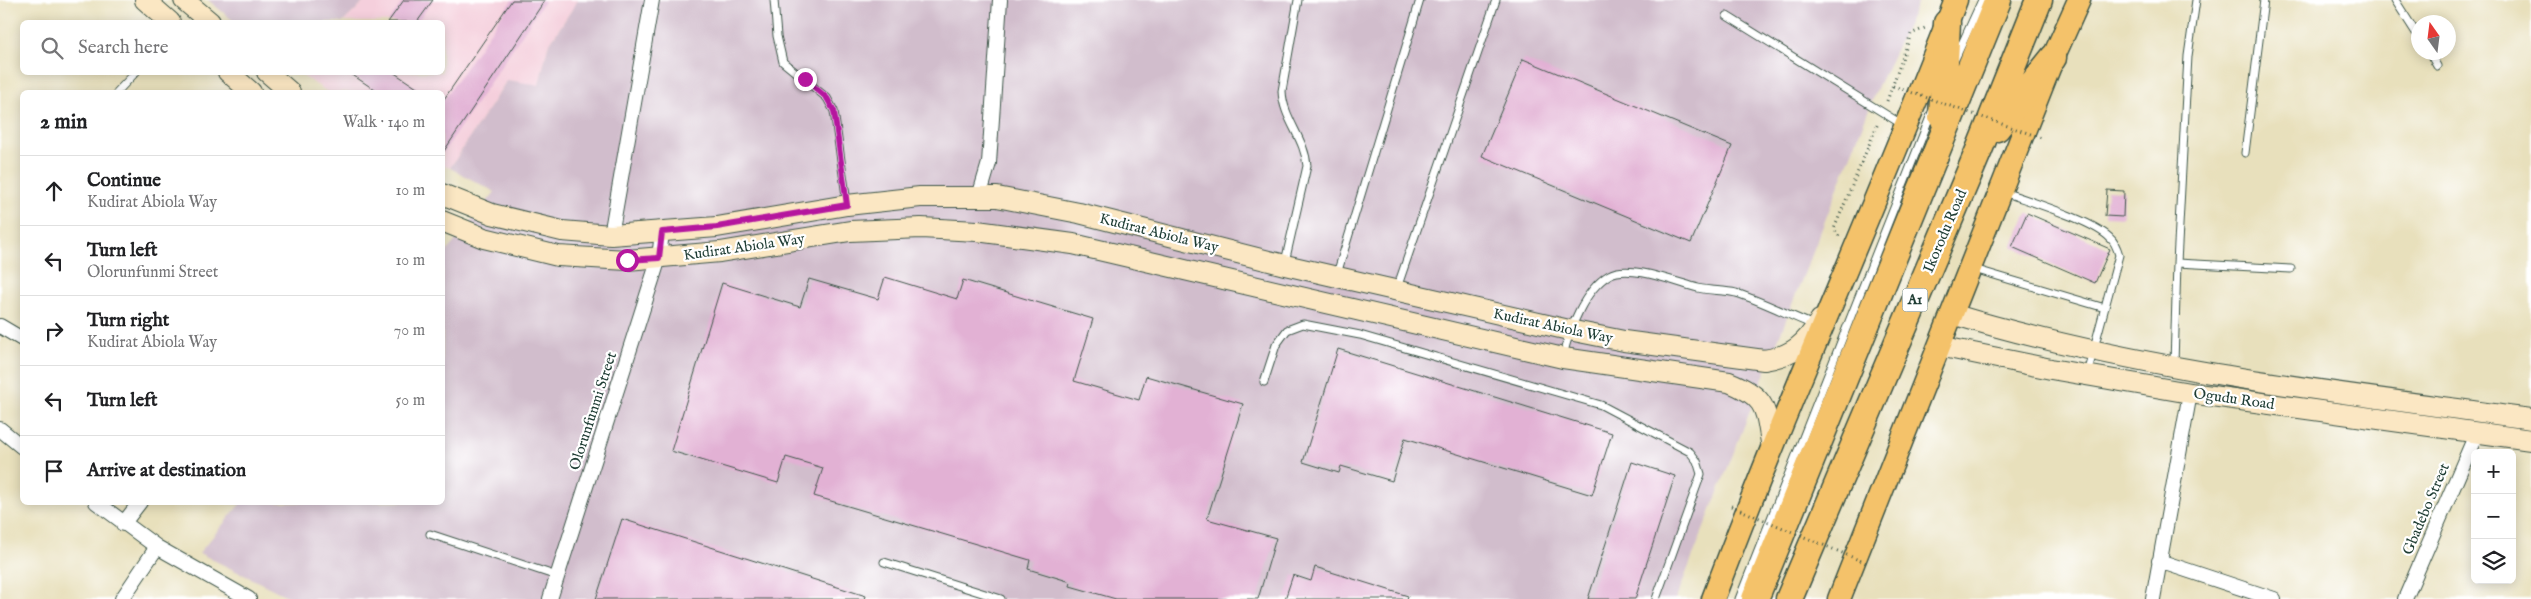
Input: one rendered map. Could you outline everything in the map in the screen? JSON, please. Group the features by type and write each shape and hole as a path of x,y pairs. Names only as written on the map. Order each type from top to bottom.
{"highway":[{"name":"A1","path":"1755,599 1998,0"},
{"name":"Ikorodu Road","path":"1789,599 1994,134 2039,0"},
{"path":"1942,135 1944,83 1951,12"},
{"path":"1994,134 2053,58"}],"main road":[{"path":"184,0 208,20"},
{"path":"1846,597 1952,314 2053,58 2079,0"},
{"path":"153,3 168,20"},
{"path":"1713,599 1772,448 1951,12"},
{"path":"231,75 249,90"},
{"path":"270,75 288,90"},
{"name":"Kudirat Abiola Way","path":"445,195 492,214 562,231 611,235 717,227 847,205 920,197 997,196 1079,213 1285,265 1569,330 1624,341 1764,360 1782,358 1798,348 1816,326 1839,288"},
{"name":"Kudirat Abiola Way","path":"445,222 484,238 558,256 627,260 720,252 850,231 921,228 977,231 1072,244 1563,358 1729,382 1749,390 1760,400 1765,410 1772,448"},
{"name":"Ogudu Road","path":"1952,314 2005,330 2174,367 2531,419"},
{"name":"Ogudu Road","path":"1940,346 2190,393 2531,440"}],"street":[{"path":"611,235 652,0"},
{"path":"979,197 990,163 1000,0"},
{"name":"Olorunfunmi Street","path":"550,599 659,258 662,232"},
{"path":"0,326 20,338"},
{"path":"2153,599 2190,393"},
{"path":"0,429 20,445"},
{"name":"Gbadebo Street","path":"2405,599 2477,432"},
{"path":"100,505 157,547 249,599"},
{"path":"124,524 138,505"},
{"path":"122,599 157,547"},
{"path":"2159,561 2274,599"}],"lane":[{"path":"774,0 777,36 783,62 827,98 834,111 847,205"},
{"path":"1285,265 1307,166 1306,152 1286,112 1282,96 1298,0"},
{"path":"1336,277 1420,0"},
{"path":"1396,290 1496,0"},
{"path":"1739,599 1944,83 1982,0"},
{"path":"2174,367 2176,263 2188,56 2196,0"},
{"path":"2246,153 2264,0"},
{"path":"2395,0 2411,25"},
{"path":"1727,16 1905,126"},
{"path":"2434,60 2437,66"},
{"path":"119,90 133,75"},
{"path":"1994,134 2016,91"},
{"path":"2002,191 2094,226 2110,237 2119,255 2087,375"},
{"path":"2176,263 2291,269"},
{"path":"1971,268 2105,308"},
{"path":"1563,358 1569,330 1597,286 1609,275 1618,272 1668,277 1698,288 1736,293 1816,326"},
{"path":"1264,382 1276,345 1287,330 1303,324 1360,335 1601,405 1682,447 1690,452 1697,461 1700,474 1656,599"},
{"path":"430,534 557,576"},
{"path":"884,562 1001,599"}],"path":[{"path":"1886,104 1912,34"},
{"path":"1893,86 2042,138"},
{"path":"1834,229 1878,122"},
{"path":"1732,506 1866,563"}],"shaded area":[{"path":"208,0 366,0 345,20 233,20"},
{"path":"366,0 578,0 548,46 539,86 507,80 450,168 445,166 445,90 325,90 301,75 445,75 445,20 345,20"},
{"path":"578,0 1919,0 1878,86 1676,599 293,599 199,553 239,505 445,505 445,254 495,192 450,168 507,80 539,85 548,46"}],"building":[{"path":"404,0 433,0 418,20 389,20"},
{"path":"512,0 545,0 445,150 445,98"},
{"path":"1523,59 1732,146 1691,243 1482,156"},
{"path":"352,75 398,75 420,90 375,90"},
{"path":"2107,190 2124,191 2123,217 2105,216"},
{"path":"2027,213 2110,249 2095,283 2012,247"},
{"path":"885,277 957,299 963,280 1093,319 1074,381 1139,400 1146,376 1243,404 1207,519 1276,538 1258,599 1116,599 1070,586 1071,582 1028,569 1030,560 814,496 823,468 786,457 778,483 671,451 722,283 800,307 809,279 878,299"},
{"path":"1338,349 1612,433 1592,495 1405,438 1392,481 1341,466 1339,473 1303,462"},
{"path":"1632,462 1675,476 1635,599 1588,599"},
{"path":"622,519 866,596 865,599 596,599"},
{"path":"1315,567 1408,596 1407,599 1285,599 1293,575 1311,581"}],"route":[{"path":"627,260 659,258 662,232 717,227 847,205 834,111 827,98 805,79"}]}
